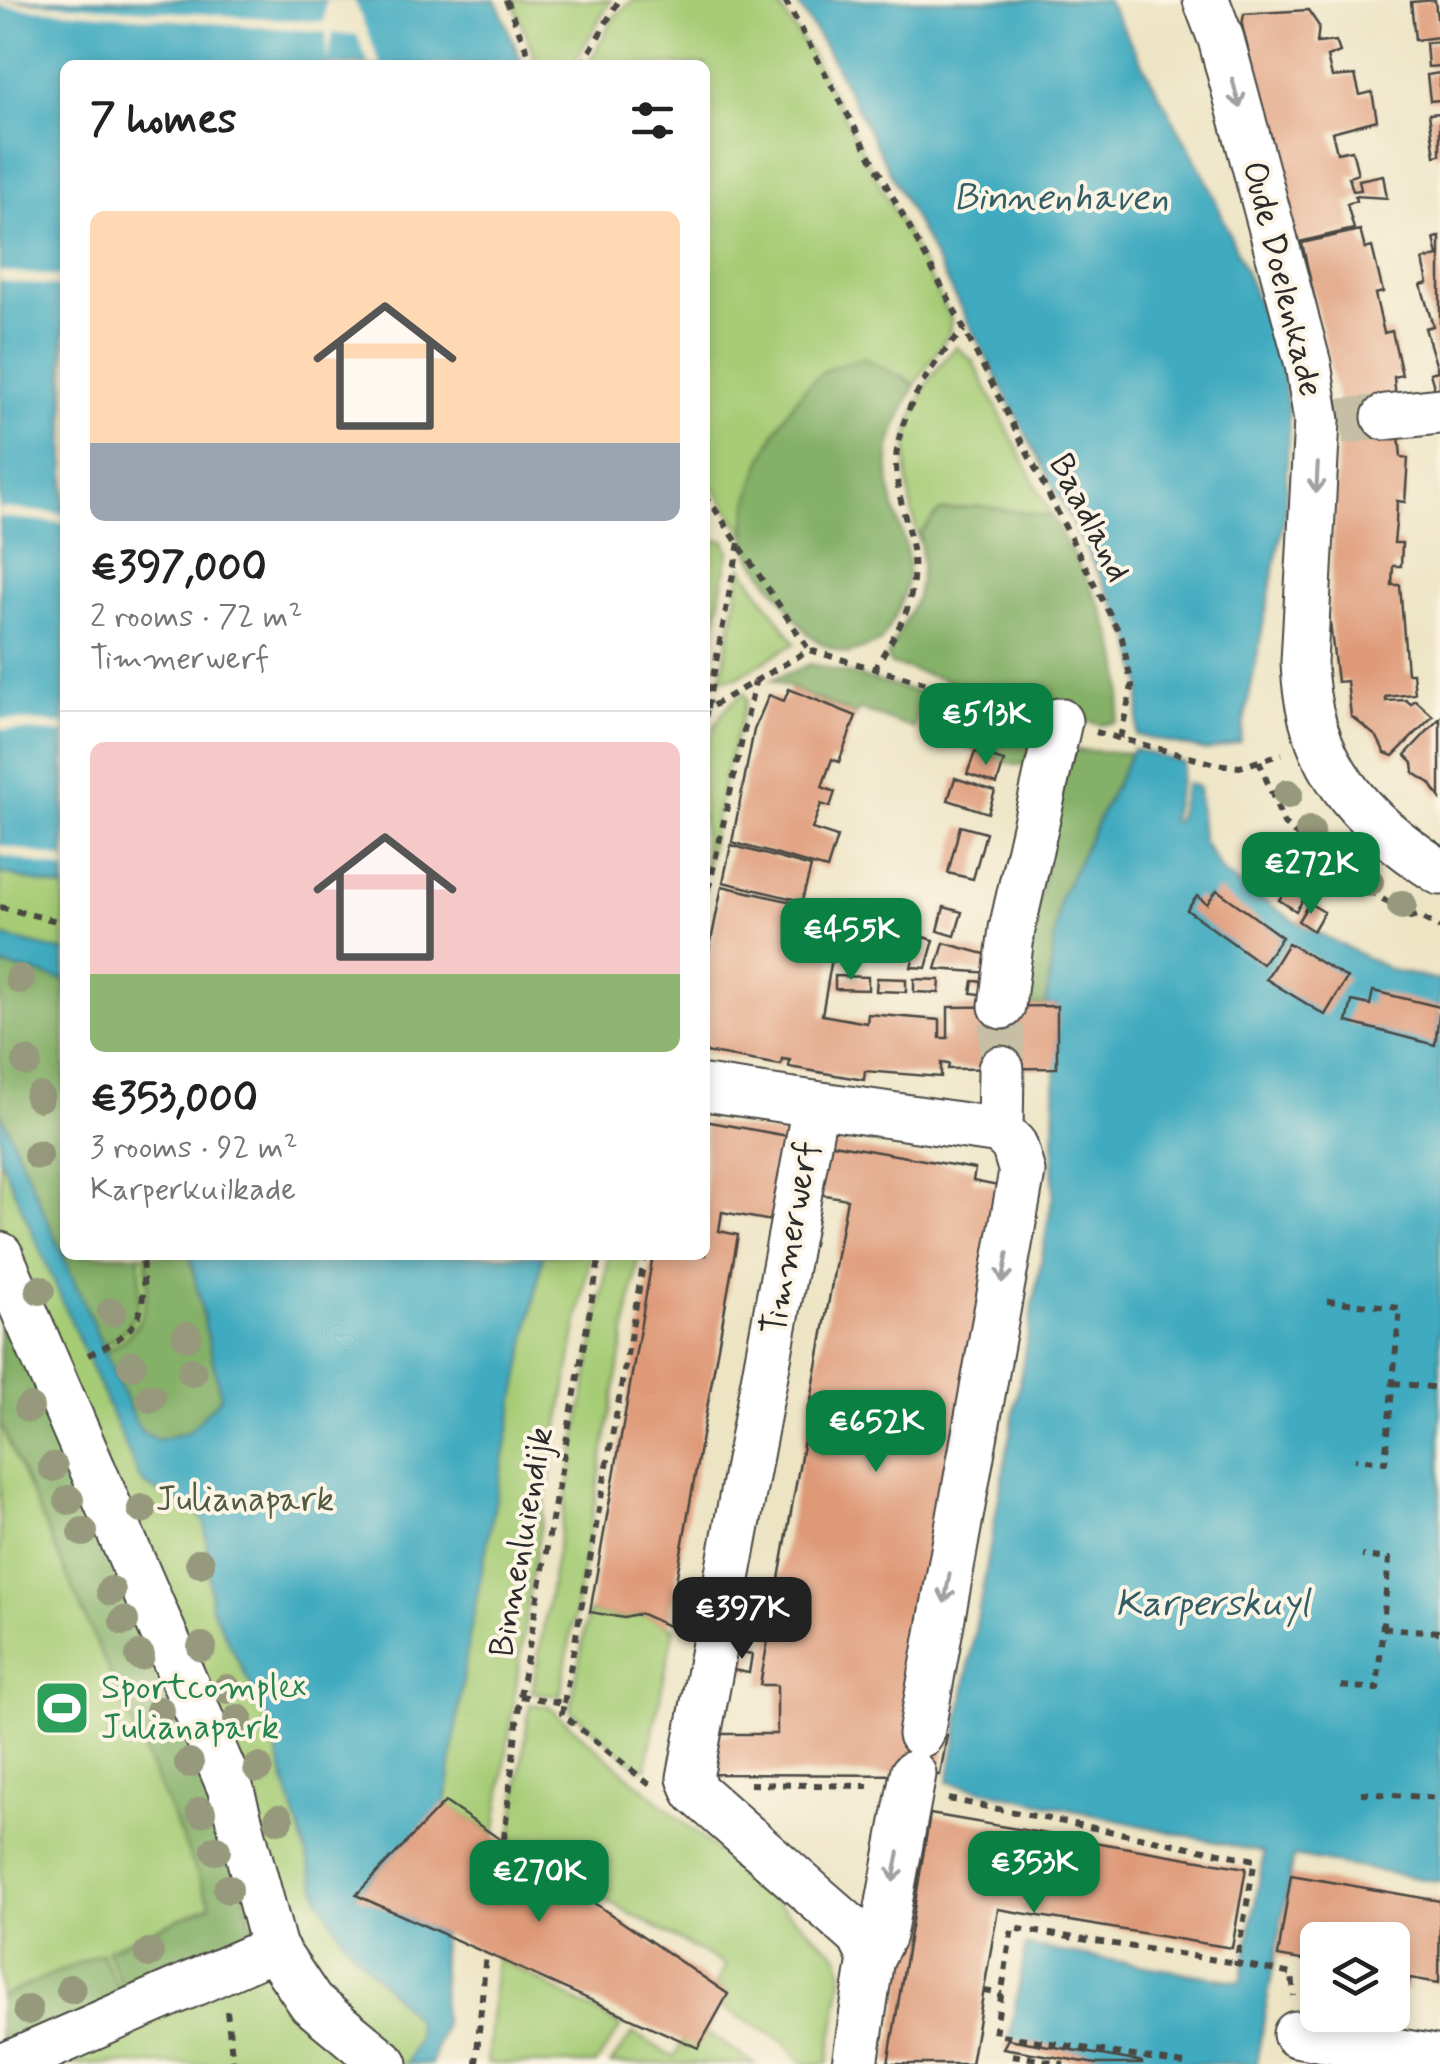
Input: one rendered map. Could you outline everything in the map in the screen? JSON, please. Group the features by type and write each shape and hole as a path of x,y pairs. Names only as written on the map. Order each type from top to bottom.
{"street":[{"name":"Oude Doelenkade","path":"1206,0 1221,39 1308,364 1329,421 1304,690 1318,742 1341,785 1371,824 1440,872"},
{"path":"1386,417 1440,411"},
{"path":"1002,1006 1012,928 1059,721"},
{"path":"1000,1131 1001,1068"},
{"path":"710,1089 1000,1131 1014,1145 1022,1172 915,1765 883,1934 871,1958 855,2064"},
{"name":"Timmerwerf","path":"696,1792 690,1778 815,1106"},
{"path":"0,1255 230,1786 274,1948 310,2003 384,2064"},
{"path":"696,1792 860,1936 871,1958"},
{"path":"9,2064 274,1948"},
{"path":"1296,2034 1440,2059"}],"path":[{"path":"506,0 531,60"},
{"path":"585,60 619,0"},
{"name":"Baadland","path":"785,0 964,330 1122,638 1132,686 1120,738"},
{"path":"874,670 911,598 914,572 912,532 896,466 898,444 923,383 964,330"},
{"path":"710,501 809,650 1215,764 1240,768 1318,742"},
{"path":"710,694 740,543"},
{"path":"710,707 809,650"},
{"path":"710,882 755,680"},
{"path":"1259,761 1284,824 1346,875 1410,916 1440,928"},
{"path":"0,907 60,921"},
{"path":"76,1360 132,1332 140,1318 142,1260"},
{"name":"Binnenluiendijk","path":"504,1839 520,1696 599,1260"},
{"name":"Binnenluiendijk","path":"564,1702 644,1260"},
{"path":"1327,1301 1400,1308 1384,1462 1355,1459"},
{"path":"1393,1384 1440,1388"},
{"path":"1342,1686 1377,1689 1389,1559 1362,1556"},
{"path":"1383,1628 1440,1632"},
{"path":"520,1696 564,1702 562,1714 652,1788 696,1792 915,1765 934,1796 1255,1860 1240,1964"},
{"path":"1361,1793 1440,1798"},
{"path":"1184,2064 995,2034 1012,1928 1270,1970"},
{"path":"476,2064 486,1952"},
{"path":"984,1991 1002,1994"},
{"path":"1012,2055 1064,2064"}],"green space":[{"path":"512,0 611,0 576,60 536,60"},
{"path":"633,0 775,0 812,56 951,319 949,333 915,385 901,374 754,489 746,537 710,482 710,60 591,60 614,17"},
{"path":"956,347 973,361 1052,517 980,506 920,532 920,544 908,490 908,440 923,393"},
{"path":"864,358 915,385 895,430 889,458 894,509 908,564 897,611 880,642 848,654 815,640 795,618 751,554 746,518 758,470 796,400 827,370"},
{"path":"980,506 1052,517 1093,591 1115,642 1121,695 1116,722 1101,725 890,664 887,657 917,596 922,566 920,533 940,511"},
{"path":"710,540 725,541 729,551 710,652"},
{"path":"742,567 795,643 737,677 721,679"},
{"path":"811,664 925,694 914,729 859,709 856,715 771,680"},
{"path":"744,693 747,700 727,767 710,850 710,742 726,709"},
{"path":"931,696 1042,732 1032,764 1015,765 921,731"},
{"path":"1077,750 1131,753 1060,898 1046,1005 1018,1005 1067,756"},
{"name":"Julianapark","path":"0,873 60,888 60,1260 589,1260 532,1573 495,1835 444,1802 356,1894 441,1933 443,2026 431,2064 0,2064"},
{"path":"0,965 60,979 60,1249 0,1111"},
{"path":"65,1260 139,1260 137,1308 125,1329 102,1345"},
{"path":"147,1260 191,1260 221,1397 185,1434 161,1442 150,1439 134,1422 105,1351 130,1334 138,1323 147,1286"},
{"path":"608,1260 638,1260 560,1696 532,1692"},
{"path":"0,1288 207,1766 256,1939 127,1995 106,1950 211,1905 0,1423"},
{"path":"588,1612 623,1618 642,1614 674,1628 646,1767 640,1769 570,1710"},
{"path":"530,1704 549,1707 839,1956 843,1972 828,2064 804,2064 782,2040 721,2007 728,1994 716,1985 726,1966 593,1893 594,1888 510,1846"},
{"path":"101,1953 122,1997 0,2049 0,1997"},
{"path":"496,1957 621,2026 596,2064 487,2064"},
{"path":"633,2033 674,2057 683,2041 706,2033 755,2064 611,2064"}],"water":[{"path":"0,0 496,0 521,60 60,60 60,888 0,873"},
{"name":"Binnenhaven","path":"795,0 1107,0 1208,182 1279,353 1289,414 1285,514 1240,742 1207,751 1136,735 1142,685 1131,636 825,47"},
{"name":"Karperskuyl","path":"1133,749 1184,763 1171,821 1176,822 1186,783 1198,787 1202,840 1223,873 1295,921 1391,970 1440,981 1440,1882 1293,1856 1256,2064 1154,2064 1009,2040 1026,1946 1241,1982 1264,1853 948,1782 1053,1194 1057,1005 1046,1005 1060,898"},
{"path":"0,936 60,951 60,979 0,965"},
{"path":"0,1111 60,1249 60,1260 65,1260 135,1421 141,1431 158,1440 188,1432 221,1397 191,1260 542,1260 468,1643 446,1803 356,1894 441,1933 443,2026 431,2064 406,2064 418,2037 415,2019 346,1943 320,1900 266,1716 211,1607 205,1524 196,1511 146,1486 139,1477 0,1158"}],"pier":[{"path":"0,0 324,22 326,0 354,0 379,60 367,60 357,35 333,33 327,60 326,32 0,6"},
{"path":"0,271 60,277 60,287 0,281"},
{"path":"0,508 60,514 60,523 0,517"},
{"path":"0,719 60,724 60,734 0,729"},
{"path":"0,845 60,858 60,869 0,855"}],"building":[{"path":"1435,0 1439,37 1415,40 1411,2"},
{"path":"1308,10 1319,26 1317,43 1336,41 1340,52 1327,57 1332,77 1355,75 1360,95 1372,92 1377,120 1332,132 1337,153 1352,150 1358,174 1349,177 1353,191 1361,190 1359,180 1383,175 1387,198 1355,196 1356,201 1347,204 1354,229 1295,243 1242,25 1244,14"},
{"path":"1440,42 1440,66 1428,67 1426,43"},
{"path":"1440,73 1440,100 1430,101 1427,75"},
{"path":"1440,113 1440,155 1435,156 1429,114"},
{"path":"1360,230 1365,249 1372,247 1383,292 1375,294 1384,333 1392,331 1402,375 1394,377 1401,457 1408,458 1405,502 1397,501 1394,543 1402,543 1401,566 1393,566 1392,585 1400,585 1407,673 1413,673 1415,694 1386,697 1386,701 1406,700 1411,704 1415,700 1433,716 1393,756 1385,753 1377,737 1351,716 1347,681 1337,682 1329,614 1340,411 1302,243"},
{"path":"1440,237 1440,392 1436,394 1430,373 1438,371 1425,328 1433,326 1421,285 1428,283 1423,260 1438,256 1434,238"},
{"path":"789,689 856,716 839,762 832,759 822,787 835,792 830,807 821,804 812,829 837,837 827,869 732,842 754,730 769,695 784,701"},
{"path":"1440,718 1440,798 1430,783 1414,773 1413,763 1405,755"},
{"path":"975,752 1004,761 997,784 967,774"},
{"path":"955,778 995,791 988,813 948,800"},
{"path":"960,826 986,833 973,879 948,873"},
{"path":"731,845 811,867 802,901 723,882"},
{"path":"1290,884 1306,895 1296,911 1279,900"},
{"path":"722,886 840,913 822,1015 867,1023 868,1014 940,1020 940,1038 948,1038 948,1007 1057,1006 1057,1068 948,1069 949,1064 941,1063 941,1077 865,1071 864,1080 789,1067 790,1060 782,1059 781,1065 710,1053 710,946"},
{"path":"1217,890 1282,937 1262,964 1187,910 1197,896 1207,904"},
{"path":"1309,903 1324,912 1313,931 1298,921"},
{"path":"944,907 962,912 955,936 938,931"},
{"path":"920,936 934,940 926,968 911,967"},
{"path":"944,943 992,956 991,973 936,969"},
{"path":"1288,943 1347,978 1325,1015 1266,979"},
{"path":"835,976 868,977 868,990 835,989"},
{"path":"877,978 906,979 906,992 876,991"},
{"path":"914,979 940,980 939,993 914,992"},
{"path":"973,981 990,982 989,995 971,993"},
{"path":"1373,991 1440,1007 1435,1045 1347,1022 1352,1001 1370,1005"},
{"path":"710,1122 793,1137 778,1222 722,1212 719,1231 738,1235 668,1626 642,1614 624,1618 590,1612 652,1260 710,1260"},
{"path":"833,1144 975,1169 973,1181 998,1186 921,1734 947,1735 940,1775 710,1774 717,1734 777,1734 777,1685 760,1685 847,1199 814,1193 822,1152"},
{"path":"736,1651 752,1654 749,1673 733,1670"},
{"path":"445,1802 510,1846 553,1866 550,1873 728,1994 698,2048 356,1895"},
{"path":"930,1814 1246,1868 1232,1948 998,1909 971,2064 888,2064"},
{"path":"1291,1875 1440,1901 1439,1983 1410,1978 1410,1922 1300,1922 1300,1960 1278,1956"},
{"path":"1008,2039 1142,2064 1096,2064 1003,2048"}],"tunnel":[{"path":"1341,421 1385,417"},
{"path":"1001,1069 1002,1006"}],"place":[{"name":"Sportcomplex Julianapark","path":"62,1708"}]}
